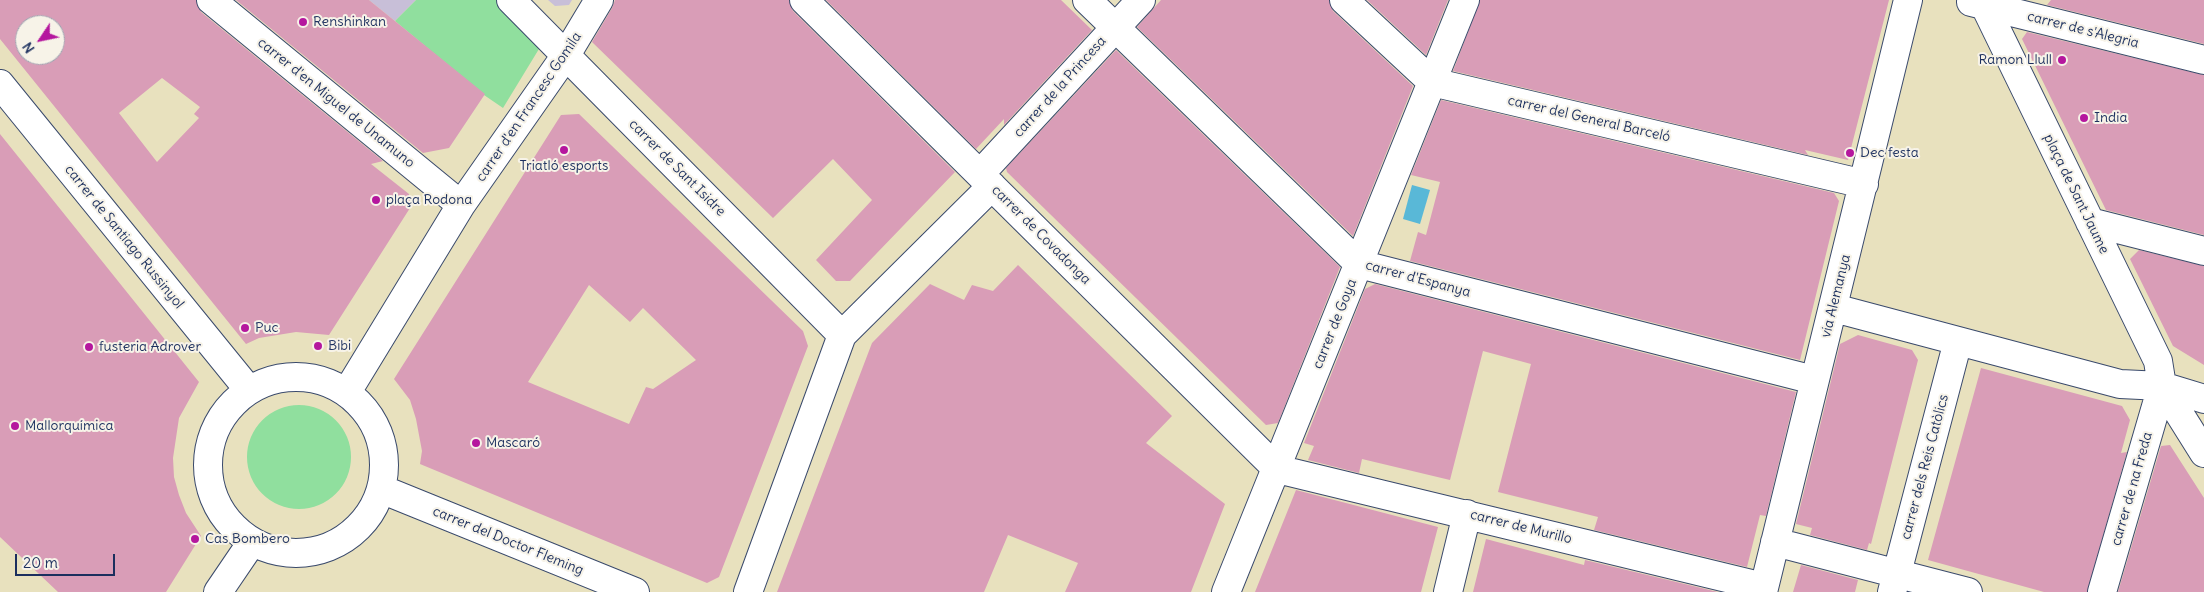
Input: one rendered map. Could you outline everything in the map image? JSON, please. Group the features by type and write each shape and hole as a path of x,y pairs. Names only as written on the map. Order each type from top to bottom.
{"street":[{"name":"carrer d'en Miguel de Unamuno","path":"211,0 461,205"},
{"name":"carrer de Sant Isidre","path":"511,0 842,335"},
{"name":"carrer d'en Francesc Gomila","path":"347,392 461,205 566,55 599,0"},
{"name":"carrer de Covadonga","path":"804,0 1277,469"},
{"name":"carrer d'Espanya","path":"1087,0 1359,264 1814,380"},
{"name":"carrer de la Princesa","path":"842,335 986,180 1115,27 1141,0"},
{"name":"carrer del General Barceló","path":"1344,0 1432,82 1864,184"},
{"name":"carrer de Goya","path":"1226,592 1465,0"},
{"name":"via Alemanya","path":"1763,589 1814,380 1834,308 1908,0"},
{"name":"carrer de s'Alegria","path":"1976,2 2204,60"},
{"name":"plaça de Sant Jaume","path":"1976,2 2090,222 2158,361 2162,386"},
{"name":"carrer de Santiago Russinyol","path":"0,84 248,389"},
{"path":"2090,222 2204,251"},
{"path":"1834,308 2120,384 2162,386 2204,398"},
{"path":"748,592 842,335"},
{"name":"carrer dels Reis Catòlics","path":"1894,583 1958,341"},
{"path":"298,376 324,380 347,392 367,412 380,436 384,462 381,490 370,514 352,534 330,547 304,553 295,553 277,551 252,542 228,522 213,496 207,466 212,436 226,410 248,389 272,379 298,376"},
{"path":"2162,386 2204,453"},
{"name":"carrer de na Freda","path":"2102,592 2162,386"},
{"name":"carrer de Murillo","path":"1277,469 1468,514 1763,589"},
{"name":"carrer del Doctor Fleming","path":"381,490 635,592"},
{"path":"1448,592 1468,514"},
{"path":"218,592 252,542"},
{"path":"1775,542 1894,583 1968,592"}],"shaded area":[{"path":"369,0 416,0 395,21"},
{"path":"548,0 572,0 569,5 555,6"}],"green space":[{"path":"416,0 498,0 542,44 503,108 484,95 395,21"},
{"path":"299,405 319,409 328,413 336,420 343,428 347,437 351,457 347,477 343,486 336,494 328,501 319,505 299,509 279,505 270,501 262,494 255,486 251,477 247,457 251,437 255,428 262,420 270,413 279,409"}],"water":[{"path":"1412,185 1430,190 1420,224 1403,219"}],"building":[{"path":"0,0 196,0 201,12 383,161 371,164 409,194 410,208 329,335 296,332 259,338 246,344 21,65 65,65 65,15 15,15 15,58 0,39","holes":["162,78 200,107 194,114 199,118 157,162 119,113"]},
{"path":"236,0 369,0 485,94 449,148 423,153"},
{"path":"615,0 789,0 793,11 955,172 850,281 836,281 816,260 872,200 833,159 773,218 592,42"},
{"path":"826,0 1061,0 1092,30 1004,125 1004,119 976,149"},
{"path":"1161,0 1329,0 1333,11 1413,86 1353,236 1137,27"},
{"path":"1367,0 1448,0 1426,55"},
{"path":"1480,0 1889,0 1848,160 1805,150 1808,155 1453,71"},
{"path":"2051,0 2204,0 2204,44 2047,5"},
{"path":"2027,32 2204,75 2204,235 2106,210 2022,39"},
{"path":"1116,50 1340,267 1278,423 1266,425 1007,172 1006,168"},
{"path":"1441,100 1834,193 1839,201 1800,360 1410,261 1418,232 1426,235 1440,182 1411,175"},
{"path":"579,114 803,331 808,346 719,577 707,583 420,464 422,451 416,419 410,400 394,379 561,115","holes":["589,285 630,322 643,308 696,360 653,389 646,387 629,424 528,382"]},
{"path":"0,134 199,382 179,418 173,458 174,477 179,495 186,513 201,536 166,592 58,592 0,537"},
{"path":"2139,250 2204,266 2204,365 2173,346 2130,259"},
{"path":"1018,265 1172,416 1146,443 1225,504 1191,592 1065,592 1078,563 1008,535 984,592 777,592 872,343 930,284 964,300 972,285 993,291"},
{"path":"1375,284 1796,392 1766,516 1760,515 1747,567 1594,530 1598,517 1498,492 1531,364 1483,351 1450,480 1362,459 1359,473 1308,460 1314,446 1304,443 1365,289"},
{"path":"1858,335 1912,350 1918,360 1871,544 1869,543 1867,550 1810,535 1812,528 1796,524 1840,344"},
{"path":"1981,368 2122,406 2130,420 2121,453 2127,452 2087,592 2044,592 1928,560"},
{"path":"2170,445 2204,498 2204,592 2118,592 2161,446"},
{"path":"1296,490 1438,527 1421,592 1255,592"},
{"path":"1486,539 1584,565 1585,560 1718,592 1473,592"},
{"path":"1801,565 1858,580 1855,592 1793,592"}],"place":[{"name":"Renshinkan","path":"303,22"},
{"name":"Ramon Llull","path":"2062,60"},
{"name":"India","path":"2084,118"},
{"name":"Triatló esports","path":"564,150"},
{"name":"Dec festa","path":"1850,153"},
{"name":"plaça Rodona","path":"376,200"},
{"name":"Puc","path":"245,328"},
{"name":"Bibi","path":"318,346"},
{"name":"fusteria Adrover","path":"89,347"},
{"name":"Mallorquímica","path":"15,426"},
{"name":"Mascaró","path":"476,443"},
{"name":"Cas Bombero","path":"195,539"}]}
